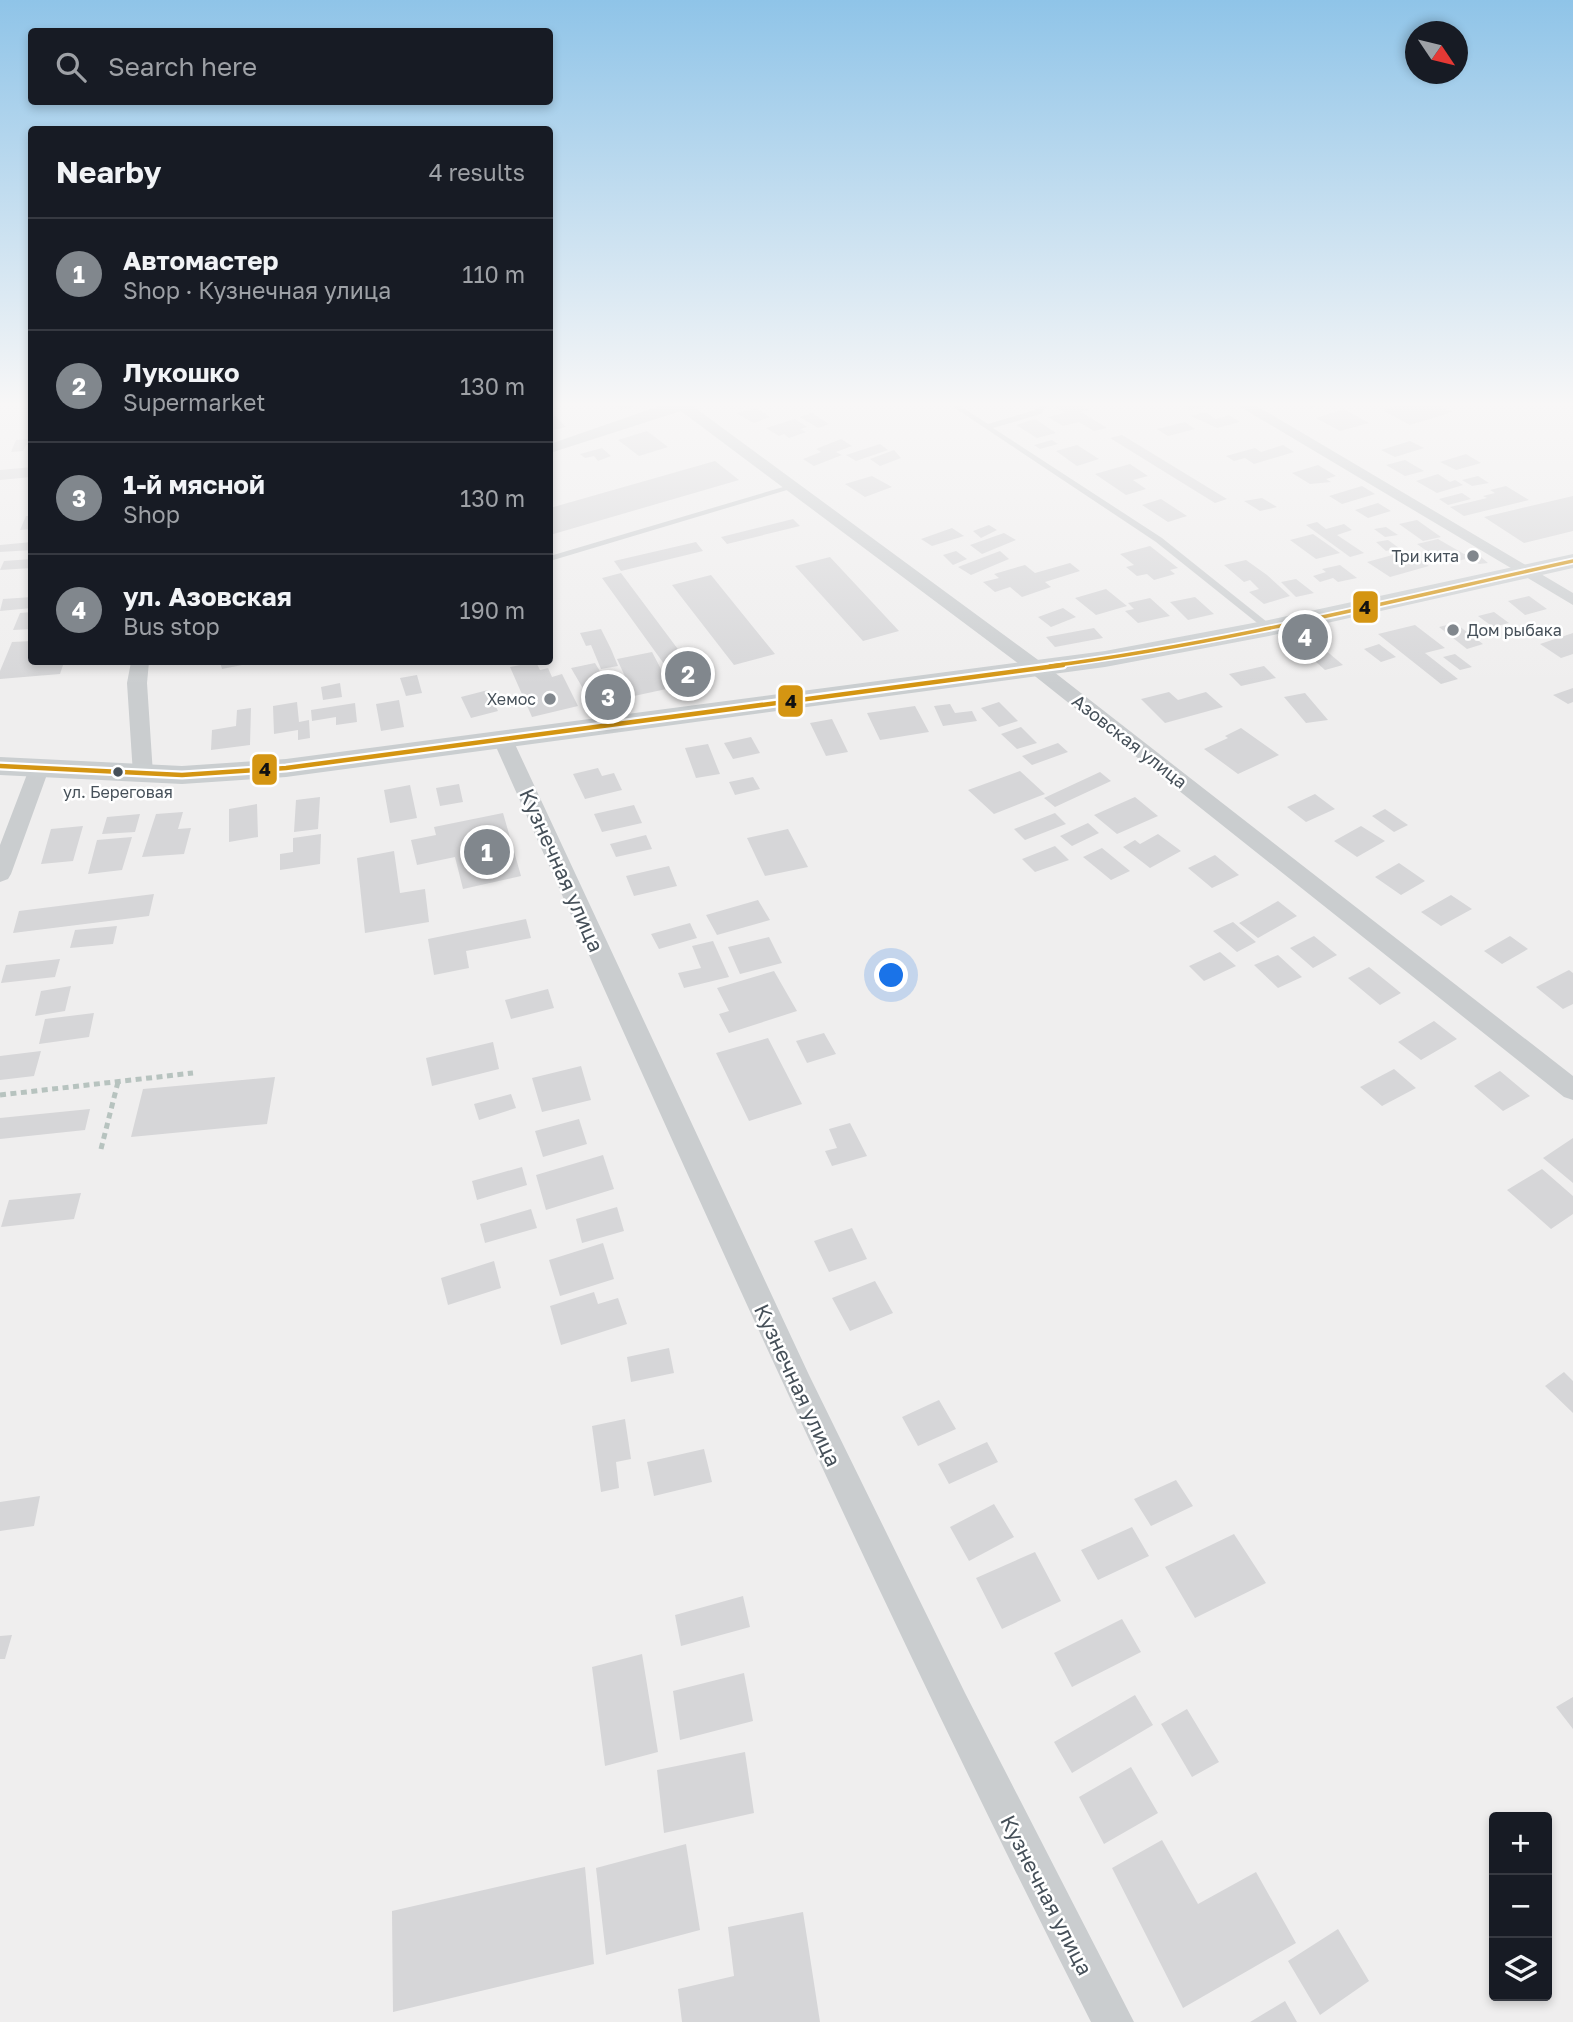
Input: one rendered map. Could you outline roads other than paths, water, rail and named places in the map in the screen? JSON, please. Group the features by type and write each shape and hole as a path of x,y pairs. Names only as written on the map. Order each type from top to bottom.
{"street":[{"name":"Азовская улица","path":"804,496 1038,668 1573,1090"},
{"path":"1399,496 1573,600"},
{"path":"0,766 143,774 225,773 286,768 503,740 736,706 1038,668 1269,628 1573,561"},
{"path":"140,665 137,683 143,774"},
{"name":"Кузнечная улица","path":"503,740 790,1370 1012,1830 1113,2022"},
{"path":"0,874 39,769"}],"lane":[{"path":"553,558 764,496"},
{"path":"1093,496 1159,540 1269,628"}],"place":[{"name":"Три кита","path":"1473,556"},
{"name":"Дом рыбака","path":"1453,630"},
{"name":"ул. Азовская","path":"1305,637"},
{"name":"Лукошко","path":"688,674"},
{"name":"1-й мясной","path":"608,697"},
{"name":"Хемос","path":"550,699"},
{"name":"ул. Береговая","path":"118,772"},
{"name":"Автомастер","path":"487,852"}]}
